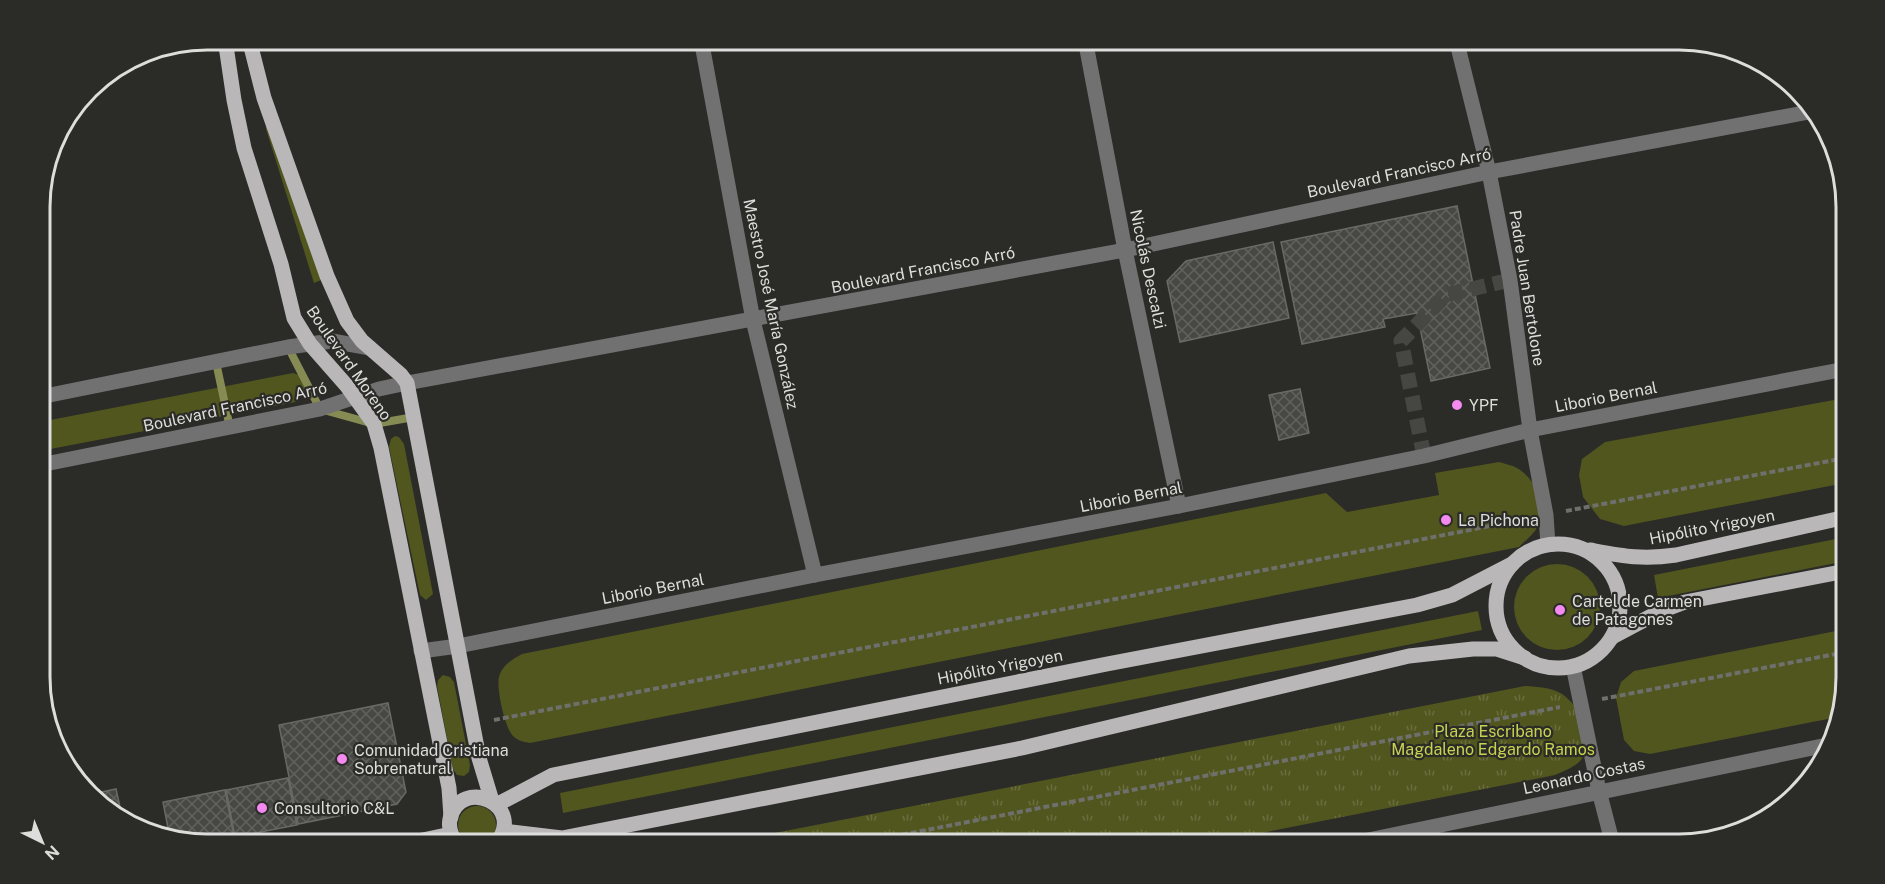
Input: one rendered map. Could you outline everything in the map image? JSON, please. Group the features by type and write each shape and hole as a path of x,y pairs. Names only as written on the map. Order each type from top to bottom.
{"main road":[{"name":"Boulevard Moreno","path":"227,50 244,148 281,264 294,318 310,344 374,424 381,448 448,788 451,817"},
{"name":"Boulevard Moreno","path":"252,50 264,98 327,276 347,321 362,341 407,383 472,724 483,774 494,803"},
{"name":"Hipólito Yrigoyen","path":"1585,550 1633,558 1676,555 1836,519"},
{"path":"1566,544 1585,550 1599,559 1610,572 1617,587 1620,604 1618,621 1612,637 1602,650 1588,660 1573,666 1556,668 1540,666 1511,647 1501,632 1496,596 1502,579 1512,564 1528,551 1548,545 1566,544"},
{"name":"Hipólito Yrigoyen","path":"451,817 455,809 469,798 477,797 494,803 553,775 1096,666 1417,605 1452,595 1512,564"},
{"path":"1612,637 1661,611 1685,602 1836,573"},
{"path":"582,834 1022,748 1409,656 1497,649 1525,658"},
{"path":"494,803 504,818 502,834"},
{"path":"451,817 454,834"}],"street":[{"name":"Maestro José María González","path":"703,50 753,320 815,575"},
{"name":"Nicolás Descalzi","path":"1086,50 1125,250 1179,506"},
{"name":"Padre Juan Bertolone","path":"1459,50 1489,172 1510,280 1530,430 1546,515 1548,545"},
{"name":"Boulevard Francisco Arró","path":"50,463 320,409 379,389 407,383 1125,250 1489,172 1804,113"},
{"path":"50,395 310,344 332,341 370,348"},
{"name":"Liborio Bernal","path":"421,651 458,646 1179,506 1424,456 1530,430 1836,371"},
{"path":"1573,666 1609,834"},
{"name":"Leonardo Costas","path":"1396,834 1819,747"}],"path":[{"path":"472,724 1836,460"},
{"path":"906,834 1836,654"}],"green space":[{"path":"266,123 321,280 314,283 266,129"},
{"path":"293,373 302,376 307,385 304,394 296,402 50,449 50,420"},
{"path":"1836,400 1836,485 1624,526 1600,519 1583,497 1579,475 1582,459 1605,442"},
{"path":"395,436 399,437 404,444 433,594 426,600 420,595 389,447 391,439"},
{"path":"1499,462 1515,467 1524,473 1538,493 1540,501 1538,526 1519,547 530,743 513,736 502,708 498,682 500,673 508,663 522,654 1326,493 1347,512 1439,495 1435,473"},
{"path":"1836,539 1836,563 1658,598 1654,575"},
{"path":"1549,564 1565,564 1588,576 1597,590 1600,607 1597,624 1588,638 1565,650 1549,650 1533,643 1521,631 1514,615 1514,599 1521,583 1533,571"},
{"path":"1478,611 1482,630 563,813 560,793"},
{"path":"1836,631 1836,678 1830,719 1650,754 1634,751 1624,740 1616,698 1621,682 1634,671"},
{"path":"443,675 450,677 454,682 470,765 469,772 464,776 457,775 453,769 437,686 438,680"},
{"name":"Plaza Escribano Magdaleno Edgardo Ramos","path":"1525,686 1549,689 1569,699 1586,731 1586,749 1581,760 1555,775 1257,834 770,834"},
{"path":"470,807 484,807 495,818 493,834 461,834 459,832 459,818"}],"building":[{"path":"1457,206 1490,368 1431,381 1417,313 1383,319 1385,327 1302,344 1281,242"},
{"path":"1273,242 1289,318 1180,342 1167,281 1186,261"},
{"path":"1300,389 1309,433 1279,440 1269,395"},
{"name":"Comunidad Cristiana Sobrenatural","path":"388,703 406,792 397,804 298,824 279,725"},
{"name":"Consultorio C&L","path":"288,778 297,825 250,834 234,834 226,790"},
{"path":"116,789 120,808 111,802 99,793"},
{"path":"225,790 233,834 186,833 168,829 163,802"}],"waterway":[{"path":"288,347 320,409 374,424 414,417"},
{"path":"216,362 230,428"}],"tunnel":[{"path":"1424,456 1401,341 1446,295 1510,280"}],"place":[{"name":"YPF","path":"1457,405"},
{"name":"La Pichona","path":"1446,520"},
{"name":"Cartel de Carmen de Patagones","path":"1560,610"},
{"name":"Comunidad Cristiana Sobrenatural","path":"342,759"},
{"name":"Consultorio C&L","path":"262,808"}]}
